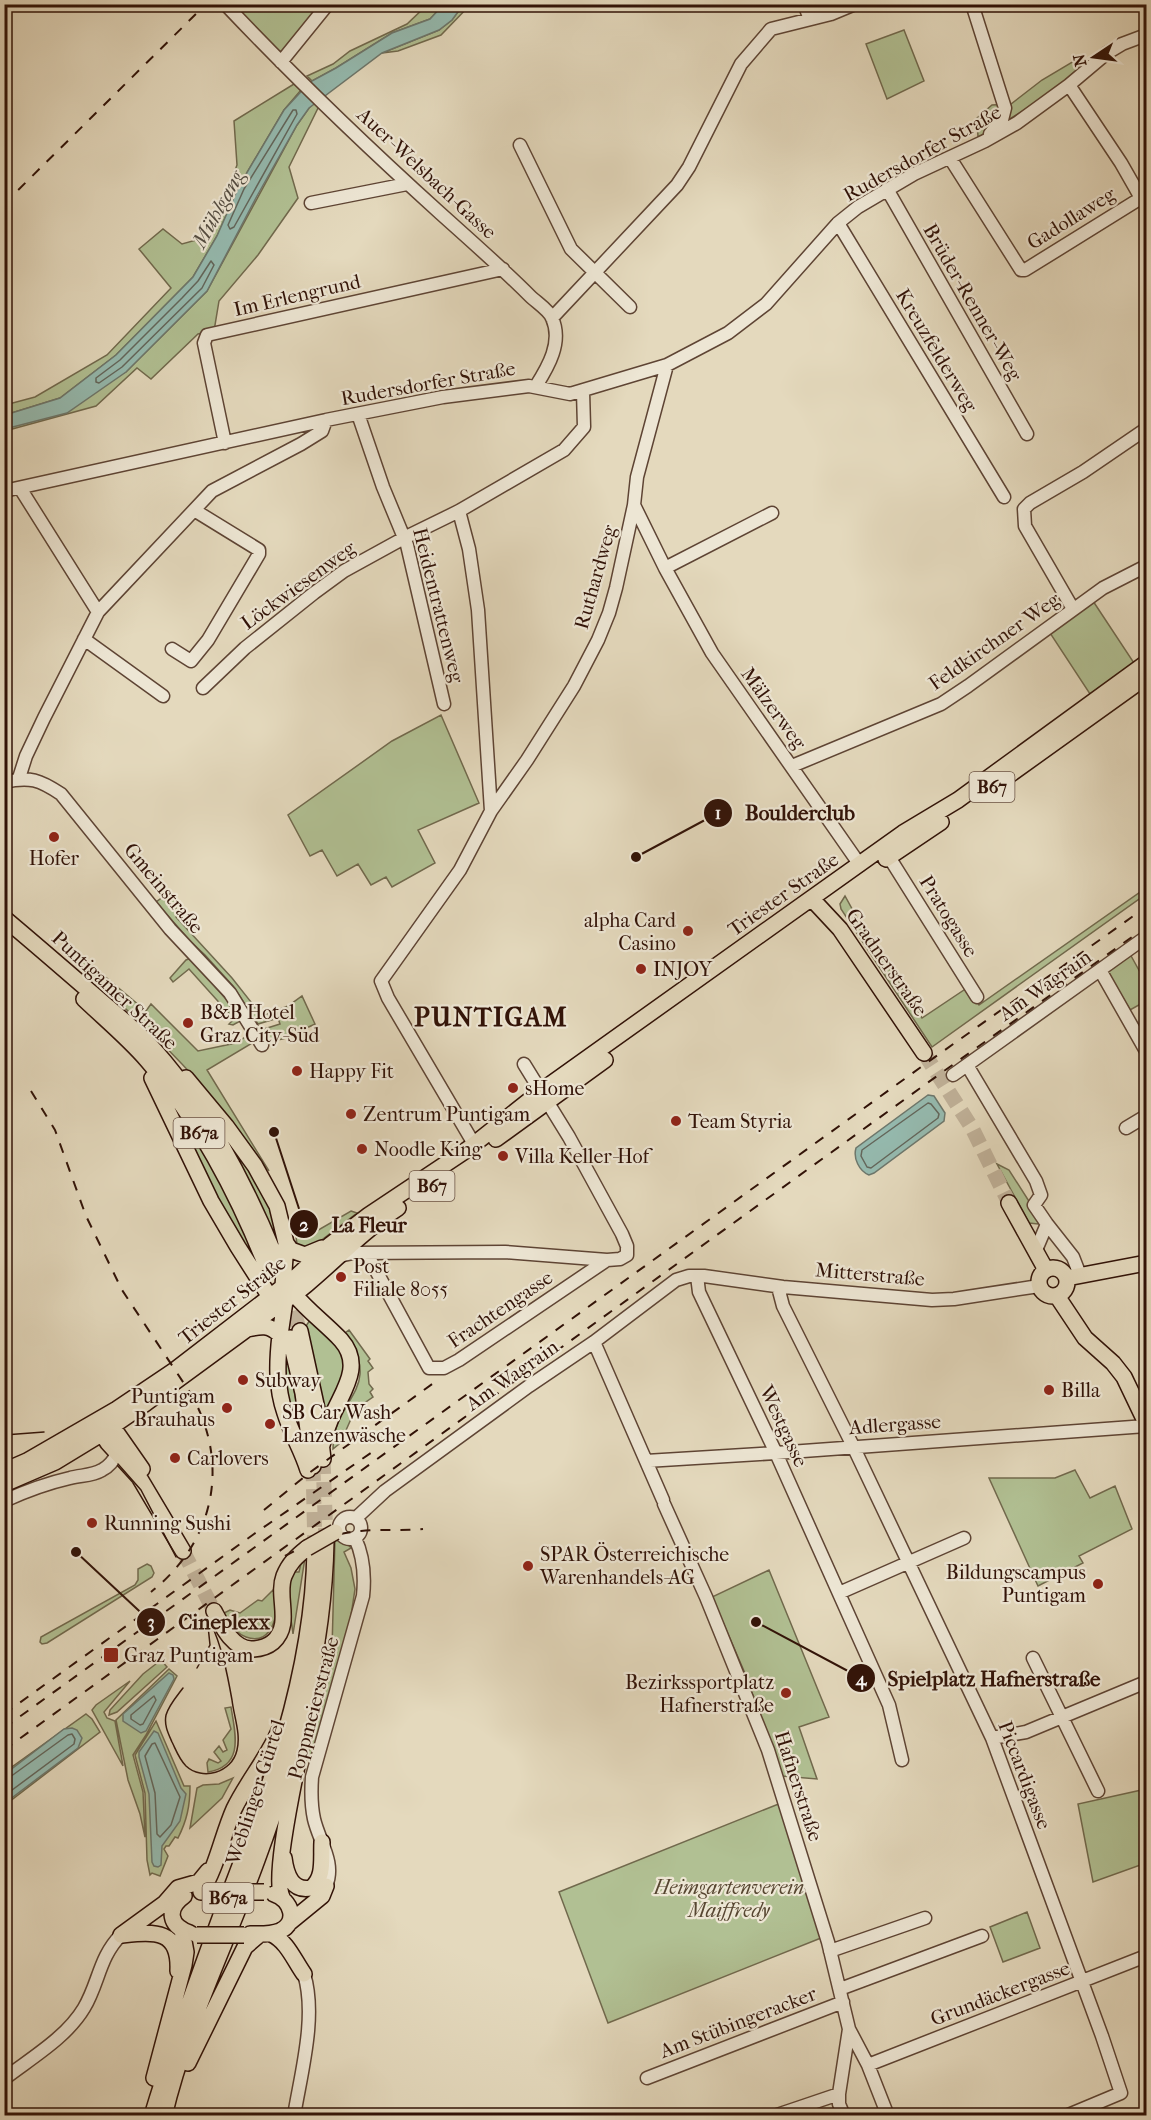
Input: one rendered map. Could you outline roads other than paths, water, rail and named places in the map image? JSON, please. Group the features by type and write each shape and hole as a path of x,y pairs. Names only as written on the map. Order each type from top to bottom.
{"main road":[{"name":"Triester Straße","path":"4,1484 55,1462 247,1329 369,1215 545,1097 815,902 909,829 958,800 1146,663"},
{"name":"Triester Straße","path":"815,902 889,856 1030,761 1146,677"},
{"name":"Gradnerstraße","path":"815,902 840,929 924,1053"},
{"name":"Puntigamer Straße","path":"4,918 138,1042 221,1168 257,1228 270,1260"},
{"name":"Puntigamer Straße","path":"4,931 138,1042"},
{"path":"138,1042 177,1068 202,1096 255,1166 277,1206 286,1243 281,1297 316,1460"},
{"path":"138,1042 156,1085 212,1201 237,1247 281,1297 306,1309 340,1340 351,1359 349,1382 332,1415 316,1460"},
{"name":"Triester Straße","path":"4,1471 103,1427 117,1409 281,1297 297,1276 432,1186 545,1097"},
{"path":"1009,1203 1046,1270"},
{"path":"286,1243 291,1250 305,1255 334,1250"},
{"path":"1073,1277 1066,1289 1058,1296 1046,1295 1040,1286 1039,1279 1046,1270 1058,1268 1073,1277 1146,1263"},
{"path":"1058,1296 1085,1338 1124,1377 1146,1425"},
{"path":"247,1329 266,1325 290,1335 317,1409 316,1460"},
{"path":"290,1335 277,1370 279,1392 285,1413 316,1460"},
{"path":"103,1427 116,1453 139,1477 183,1551"},
{"path":"103,1427 152,1485 172,1523 175,1536"},
{"path":"214,1611 225,1631 239,1646 254,1649 271,1643 278,1636 282,1626 284,1576 293,1560 325,1540"},
{"name":"Weblinger Gürtel","path":"152,2115 171,2054 274,1772 288,1727 300,1679 325,1540"},
{"name":"Weblinger Gürtel","path":"165,2115 170,2091 201,1999 257,1859 300,1725 320,1631 325,1540"},
{"path":"206,1892 234,1810 272,1747 300,1679"},
{"path":"300,1725 303,1737 279,1878 291,1913 287,1925 289,1937 301,1960 304,1974"},
{"path":"283,1852 286,1869 292,1882 300,1888 308,1889 315,1886 321,1876 322,1842"},
{"path":"121,1935 165,1903 178,1888 199,1882 207,1874 216,1858"},
{"path":"165,2115 244,1947 251,1939 287,1925 322,1896 326,1886"},
{"path":"304,1974 279,1938 265,1934 189,1932 176,1926 172,1917 172,1909 177,1901 186,1895 206,1892 264,1892 292,1903 309,1899 326,1886"},
{"path":"121,1935 172,1917"},
{"path":"121,1935 153,1932 163,1934 171,1941 178,1961 177,1989"},
{"path":"146,2115 189,1932"}],"street":[{"name":"Auer-Welsbach-Gasse","path":"225,4 281,62 407,184 503,270 552,318"},
{"path":"281,62 328,4"},
{"path":"804,4 810,19"},
{"path":"972,4 1005,108 1002,120 985,141"},
{"path":"536,386 552,359 555,338 552,318 677,185 689,167 741,64 771,29 831,14 854,5"},
{"name":"Rudersdorfer Straße","path":"4,491 326,420 473,393 536,386 562,394 583,391 667,365 728,333 766,304 838,223 858,207 887,189 1017,123 1069,85 1107,53 1122,44 1146,35"},
{"name":"Gadollaweg","path":"950,158 1022,270 1082,236 1144,196 1069,85"},
{"path":"520,145 571,249 630,308"},
{"path":"311,203 407,184"},
{"name":"Brüder-Renner-Weg","path":"887,189 1027,434"},
{"name":"Kreuzfelderweg","path":"838,223 1004,496"},
{"name":"Im Erlengrund","path":"225,443 204,343 207,335 503,270"},
{"name":"Ruthardweg","path":"474,1144 388,998 381,981 460,870 491,811 570,693 598,640 612,604 634,505 637,477 667,365"},
{"name":"Löckwiesenweg","path":"203,688 245,648 344,571 459,511 567,447 584,428 583,391"},
{"name":"Heidentrattenweg","path":"358,414 383,487 404,538 444,704"},
{"path":"19,778 26,756 44,718 98,612 217,487 284,454 322,431 326,420"},
{"path":"1072,609 1024,526 1024,509 1146,429"},
{"path":"20,488 98,612"},
{"name":"Mälzerweg","path":"634,505 665,568 717,660 860,865"},
{"path":"172,649 191,661 214,631 259,554 259,550 194,510"},
{"path":"459,511 469,549 478,610 491,811"},
{"path":"665,568 772,513"},
{"name":"Feldkirchner Weg","path":"792,766 941,704 1103,588 1146,566"},
{"path":"84,639 163,696"},
{"name":"Gmeinstraße","path":"4,782 19,778 31,779 48,785 70,803 171,929 230,993 262,1045"},
{"name":"Pratogasse","path":"889,856 977,997"},
{"name":"Am Wagrain","path":"953,1075 1146,937"},
{"path":"1100,970 1146,1051"},
{"path":"334,1250 350,1254 506,1252 607,1260 620,1259 627,1255 627,1246 545,1097 524,1064"},
{"path":"966,1065 1036,1181 1041,1195 1034,1205 1073,1257 1073,1277"},
{"path":"1126,1128 1146,1116"},
{"path":"1036,1250 1047,1224"},
{"name":"Frachtengasse","path":"367,1254 429,1368 444,1368 459,1360 607,1260"},
{"name":"Am Wagrain","path":"325,1540 342,1519 350,1516 356,1518 392,1485 594,1342 670,1283 682,1278 697,1276"},
{"name":"Mitterstraße","path":"697,1276 778,1287 932,1300 954,1299 1040,1286"},
{"name":"Westgasse","path":"697,1276 699,1292 776,1453 890,1705 902,1760"},
{"name":"Piccardigasse","path":"778,1287 783,1306 853,1446 992,1738 1121,2093 1066,2115"},
{"name":"Hafnerstraße","path":"594,1342 735,1666 779,1779 830,1952 849,2029 839,2094 839,2104 844,2115"},
{"name":"Adlergasse","path":"646,1461 1146,1425"},
{"path":"4,1501 38,1487 95,1474 106,1469 116,1458 116,1453"},
{"name":"Poppmeierstraße","path":"326,1886 330,1868 312,1810 312,1777 363,1596 362,1564 355,1538 361,1528 356,1518"},
{"path":"325,1540 355,1538"},
{"path":"839,1593 964,1538"},
{"path":"1033,1658 1098,1791"},
{"path":"992,1738 1026,1732 1146,1682"},
{"path":"830,1952 925,1918"},
{"path":"4,2079 73,2024 85,2007 109,1949 121,1935"},
{"path":"840,1989 982,1936"},
{"name":"Grundäckergasse","path":"868,2065 1146,1956"},
{"path":"294,2115 308,2024 309,1992 304,1974"},
{"name":"Am Stübingeracker","path":"647,2078 843,2002"},
{"path":"849,2029 868,2065 888,2115"},
{"path":"774,2115 839,2094"}],"water":[{"name":"Mühlgang","path":"443,5 463,5 452,20 439,30 382,53 309,108 257,196 207,291 126,372 67,413 5,429 5,415 60,398 116,355 193,277 217,236 239,186 284,110 310,82 392,33 430,19"},
{"path":"928,1095 934,1096 945,1113 944,1121 874,1173 869,1175 862,1170 856,1160 856,1148"},
{"path":"169,1673 174,1679 146,1731 141,1733 123,1721 123,1714"},
{"path":"64,1729 77,1730 82,1738 78,1748 5,1803 5,1774"},
{"path":"154,1731 158,1733 181,1788 186,1794 180,1821 162,1846 161,1865 158,1867 152,1862 149,1794 139,1757 139,1752"}],"tunnel":[{"path":"924,1053 972,1128 1009,1203"},
{"path":"265,1263 279,1303"},
{"path":"286,1289 300,1331"},
{"path":"323,1459 326,1541"},
{"path":"313,1466 315,1550"},
{"path":"183,1551 214,1611"}],"tram line":[{"path":"4,1435 44,1432"},
{"path":"118,1464 141,1490 176,1557"},
{"path":"183,1688 166,1715 166,1726 176,1751 186,1766 193,1771 208,1774 223,1769 234,1758 238,1744 238,1732 224,1660 210,1621"},
{"path":"197,1668 210,1645 208,1626"}],"railway":[{"path":"4,204 206,4"},
{"path":"4,1728 1146,907"},
{"path":"4,1750 1146,927"},
{"path":"31,1091 55,1130 86,1216 122,1290 191,1394 203,1421 210,1448 213,1475 210,1501 202,1526 189,1550 172,1572 151,1592"},
{"path":"264,1510 309,1473 435,1382"},
{"path":"4,1714 375,1450"},
{"path":"285,1556 331,1536 351,1532 423,1529"}],"place":[{"name":"Hofer","path":"54,837"},
{"name":"Boulderclub","path":"636,857"},
{"name":"alpha Card Casino","path":"688,931"},
{"name":"INJOY","path":"641,969"},
{"name":"B&B Hotel Graz City-Süd","path":"188,1023"},
{"name":"Happy Fit","path":"297,1071"},
{"name":"sHome","path":"513,1088"},
{"name":"Zentrum Puntigam","path":"351,1114"},
{"name":"Team Styria","path":"676,1121"},
{"name":"La Fleur","path":"274,1132"},
{"name":"Noodle King","path":"362,1149"},
{"name":"Villa Keller-Hof","path":"503,1156"},
{"name":"Post Filiale 8055","path":"341,1277"},
{"name":"Subway","path":"243,1380"},
{"name":"Billa","path":"1049,1390"},
{"name":"Puntigam Brauhaus","path":"227,1408"},
{"name":"SB Car Wash Lanzenwäsche","path":"270,1424"},
{"name":"Carlovers","path":"175,1458"},
{"name":"Running Sushi","path":"92,1523"},
{"name":"Cineplexx","path":"76,1552"},
{"name":"SPAR Österreichische Warenhandels-AG","path":"528,1566"},
{"name":"Bildungscampus Puntigam","path":"1098,1584"},
{"name":"Spielplatz Hafnerstraße","path":"756,1622"},
{"name":"Graz Puntigam","path":"111,1655"},
{"name":"Bezirkssportplatz Hafnerstraße","path":"786,1693"}],"district":[{"name":"PUNTIGAM","path":"491,1017"}],"park label":[{"name":"Heimgartenverein Maiffredy","path":"729,1898"}]}
